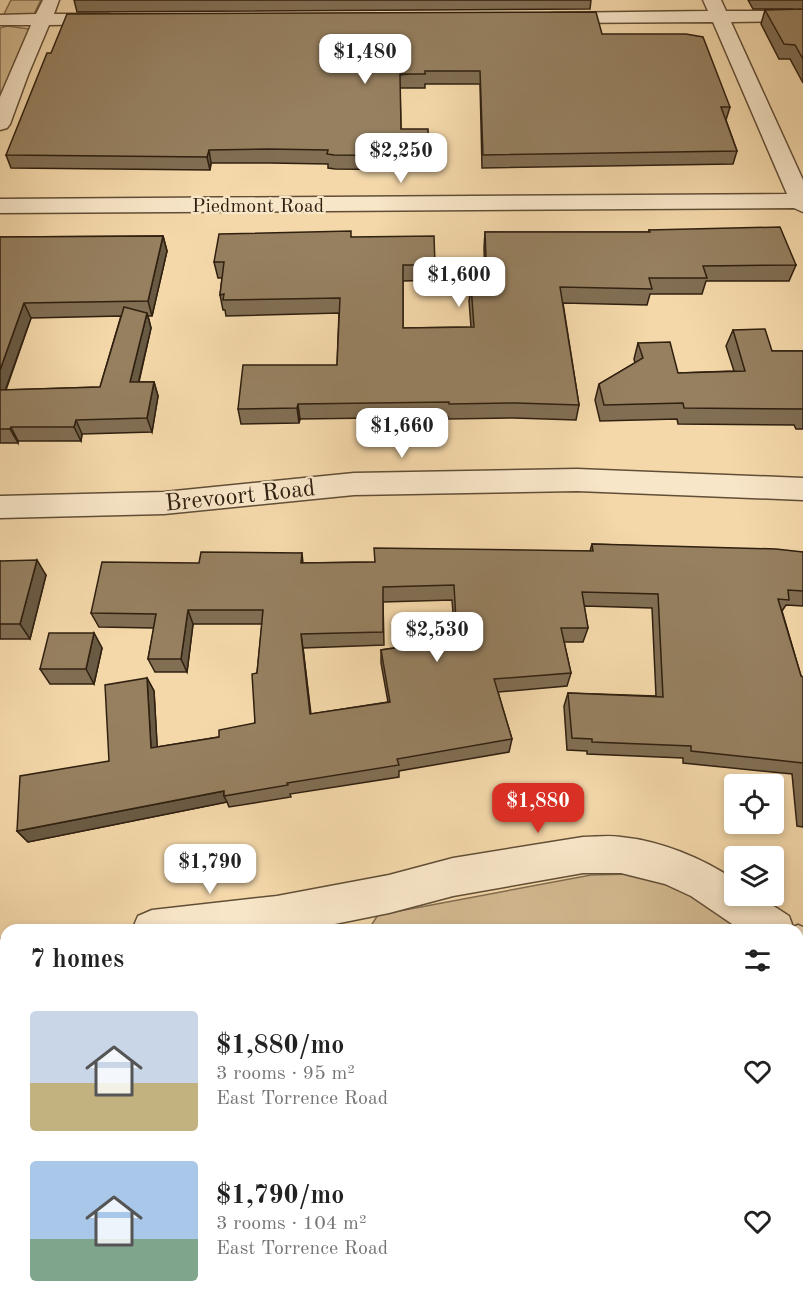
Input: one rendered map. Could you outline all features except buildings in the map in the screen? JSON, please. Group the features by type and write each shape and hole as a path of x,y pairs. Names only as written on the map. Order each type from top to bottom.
{"street":[{"path":"0,124 18,75 52,0"},
{"path":"534,18 715,8 803,16"},
{"path":"715,8 802,202"},
{"path":"0,20 128,19"},
{"name":"Piedmont Road","path":"0,206 802,202"},
{"name":"Brevoort Road","path":"0,507 164,503 354,484 577,480 803,489"},
{"path":"206,924 277,916 389,894 453,878 584,855 621,855 669,866 705,883 766,924"},
{"path":"277,916 299,924"}],"shaded area":[{"path":"11,0 41,0 33,16 3,16"},
{"path":"7,26 30,29 0,104 0,28"},
{"path":"634,874 676,885 736,924 372,924 378,915 591,875"}]}
